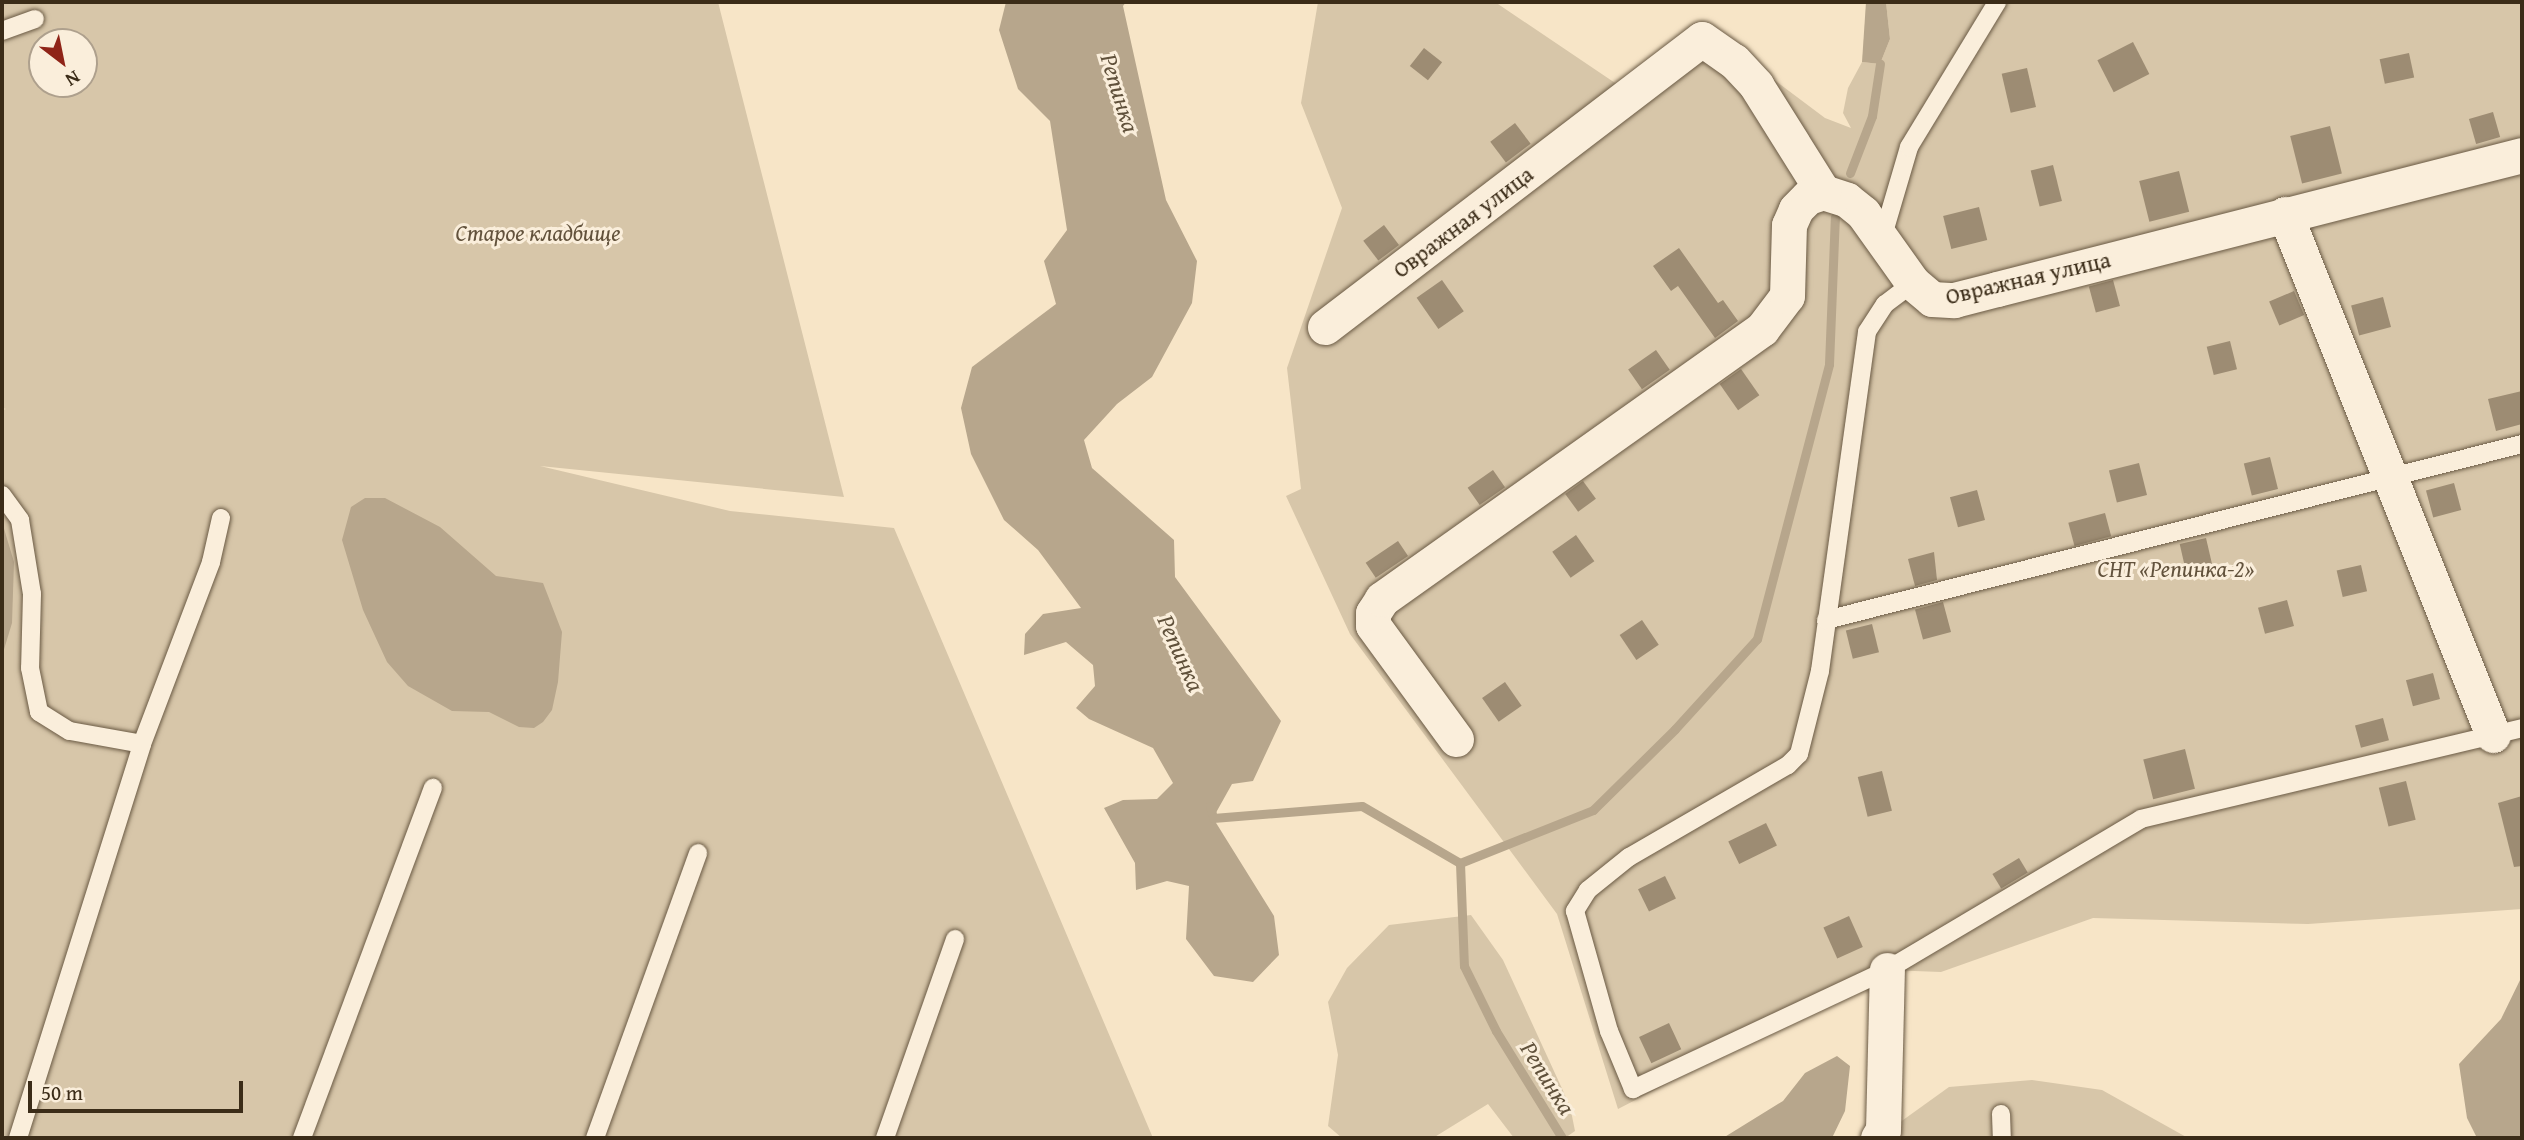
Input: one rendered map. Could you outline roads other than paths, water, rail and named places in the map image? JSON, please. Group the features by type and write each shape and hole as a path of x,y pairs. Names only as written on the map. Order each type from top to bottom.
{"street":[{"name":"Овражная улица","path":"1325,327 1608,114 1698,40 1710,42 1756,85 1823,192 1847,200 1863,213 1881,243 1913,283 1932,299 1954,300 2522,155"},
{"path":"1456,739 1373,625 1373,613 1382,599 1762,329 1787,296 1789,225 1796,209 1808,197 1823,192"},
{"path":"2285,214 2392,475 2508,732"},
{"path":"1878,1138 1884,1130 1887,970"}],"lane":[{"path":"1881,243 1909,147 1997,2"},
{"path":"2,31 35,19"},
{"path":"1913,283 1885,304 1867,332 1820,671 1799,754 1788,765 1629,857 1588,890 1575,911 1612,1042 1633,1089 1887,970 2141,818 2508,732"},
{"path":"1826,620 2522,444"},
{"path":"2,495 20,520 32,594 30,668 38,712 70,731 142,744"},
{"path":"18,1138 142,744 211,562 221,518"},
{"path":"302,1138 433,788"},
{"path":"596,1138 698,853"},
{"path":"885,1138 955,939"},
{"path":"2001,1114 2002,1138"}],"water":[{"path":"1006,2 1126,2 1123,6 1166,200 1197,261 1192,303 1152,377 1117,404 1084,440 1092,468 1174,540 1175,577 1281,721 1253,781 1232,784 1213,818 1274,916 1279,955 1253,982 1214,976 1186,939 1189,886 1167,881 1136,890 1135,863 1104,808 1123,800 1157,799 1173,783 1153,748 1089,719 1076,708 1095,686 1093,665 1066,642 1024,655 1025,634 1043,614 1081,608 1038,550 1004,520 971,454 961,408 972,367 1056,304 1044,261 1067,230 1050,121 1018,89 999,30"},
{"path":"1866,2 1886,2 1890,39 1880,64 1862,62"},
{"path":"365,498 385,498 440,527 496,576 543,583 562,632 558,682 552,710 543,722 534,728 519,727 489,712 452,711 408,686 387,662 363,610 342,540 351,507"},
{"path":"2,522 14,562 12,623 2,656"},
{"path":"2522,976 2522,1138 2477,1138 2467,1118 2459,1064 2501,1019"},
{"path":"1837,1056 1850,1066 1845,1111 1832,1138 1723,1138 1783,1101 1805,1073"}],"waterway":[{"path":"1850,173 1872,116 1880,64"},
{"path":"1460,863 1593,810 1675,729 1757,639 1829,364 1835,217"},
{"name":"Репинка","path":"1210,806 1213,818 1362,806 1460,863 1464,966 1496,1031 1562,1138"}],"park label":[{"name":"Старое кладбище","path":"538,233"},
{"name":"СНТ «Репинка-2»","path":"2176,569"}]}
